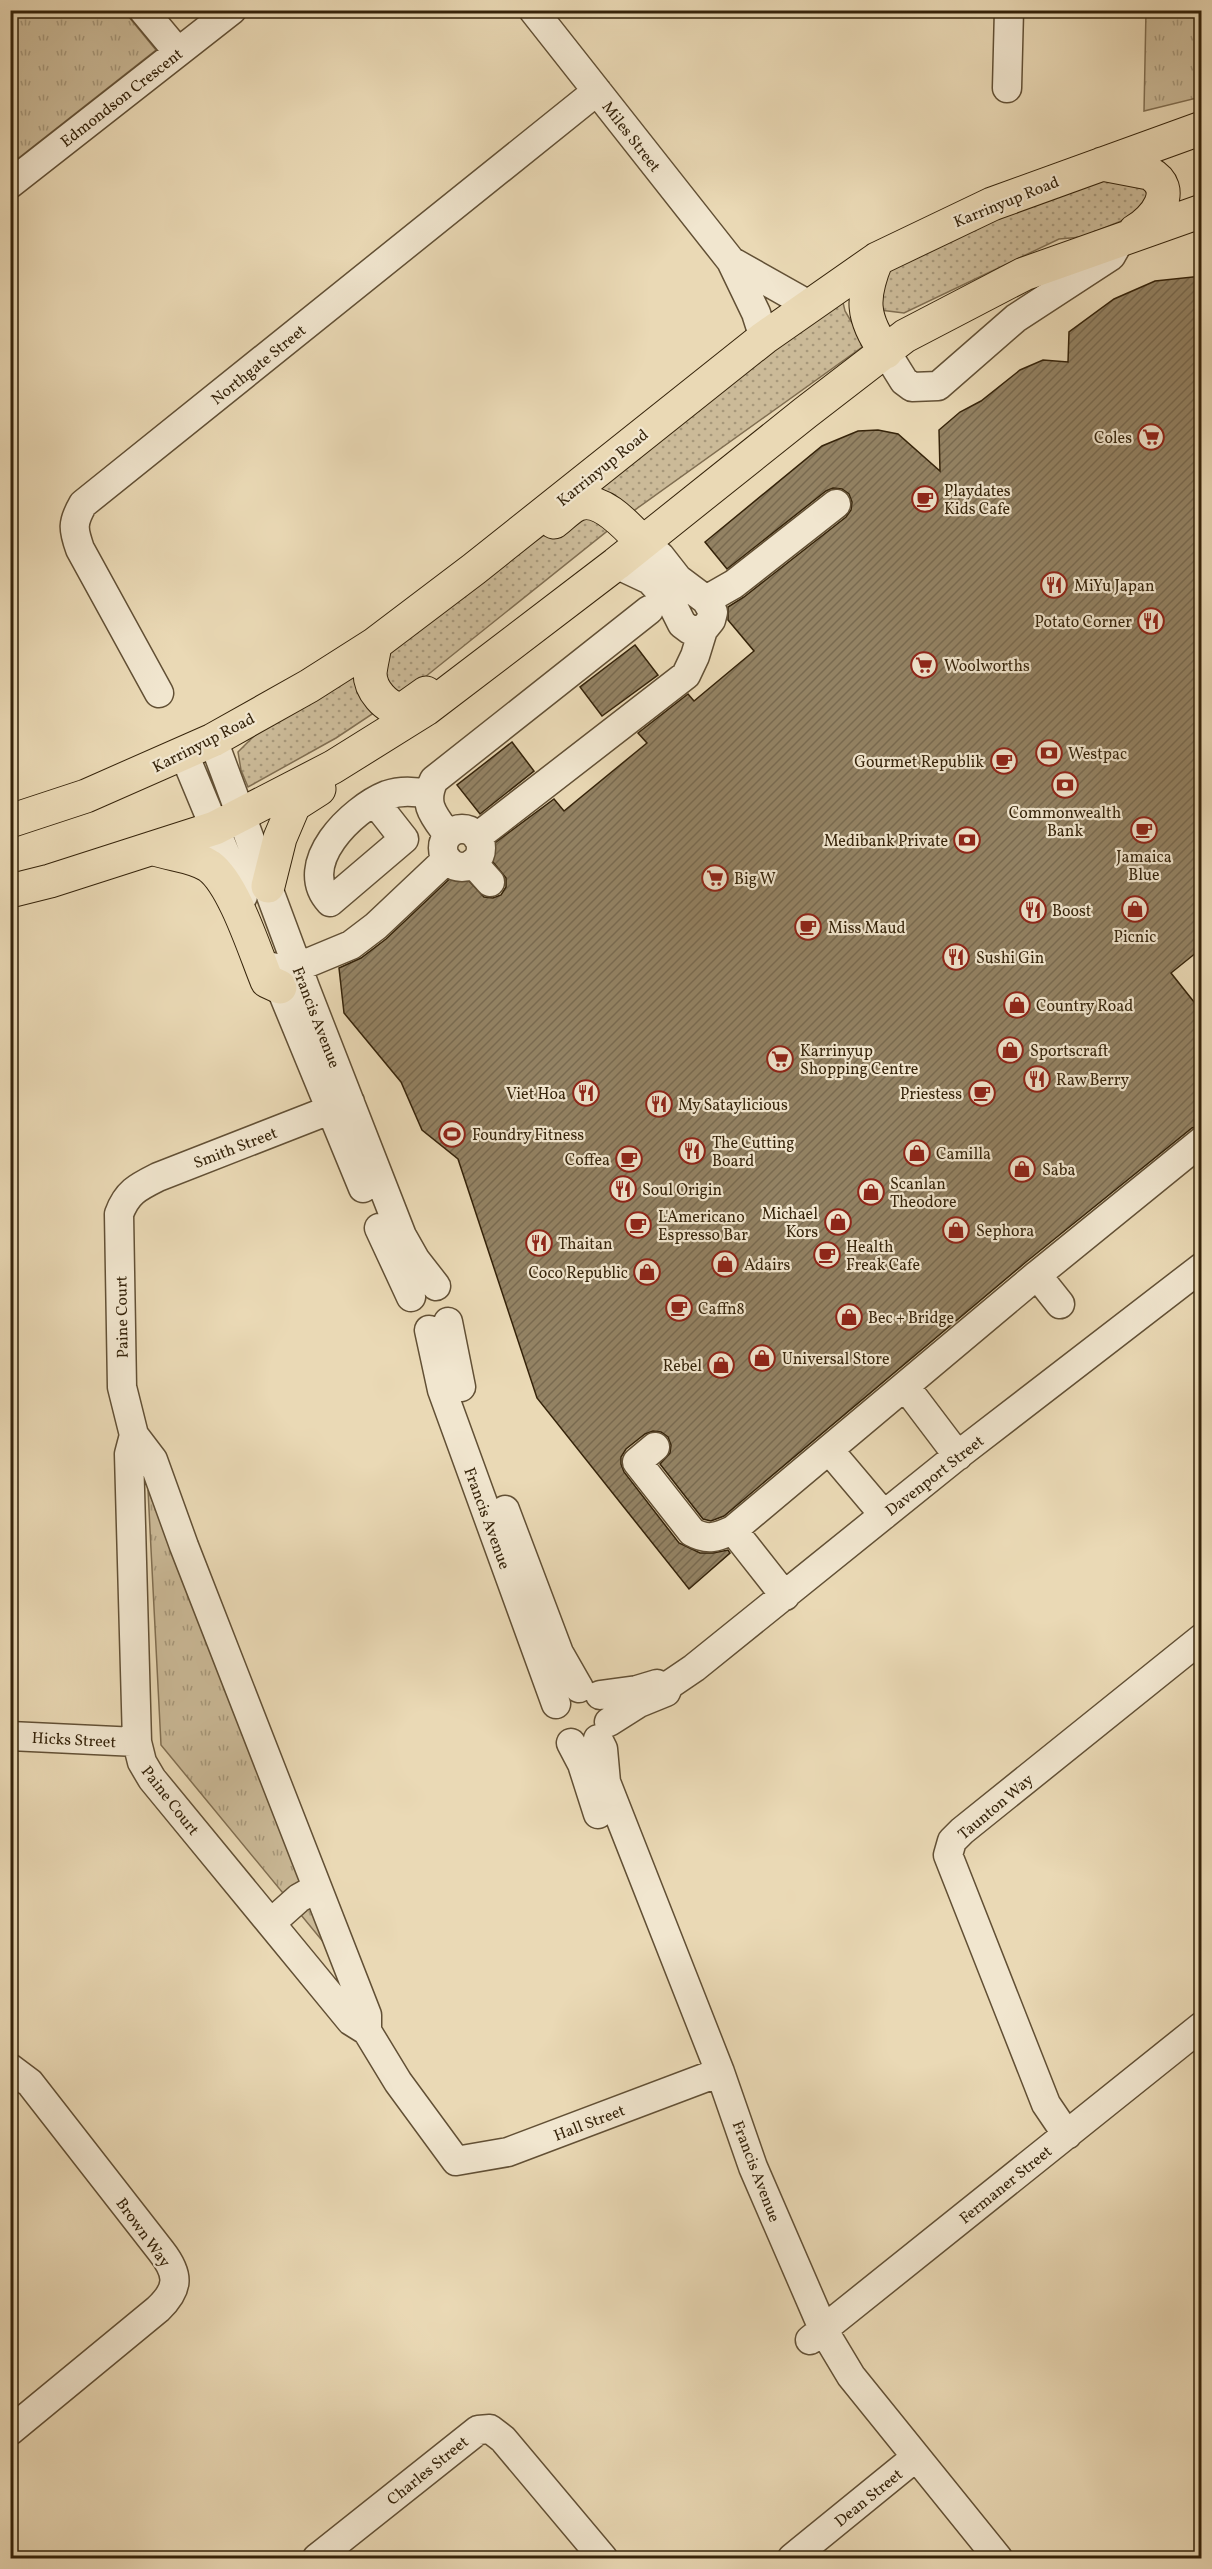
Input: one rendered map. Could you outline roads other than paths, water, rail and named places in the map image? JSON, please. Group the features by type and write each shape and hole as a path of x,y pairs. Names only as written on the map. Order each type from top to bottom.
{"highway":[{"name":"Karrinyup Road","path":"10,821 86,796 213,740 309,686 375,644 474,569 764,338 877,259 992,204 1202,128"},
{"path":"1102,164 1149,173 1155,176 1163,188 1162,205 1156,213 1143,227 1120,240"},
{"path":"10,891 50,882 228,822 342,761 426,709 616,564 905,336 1024,274 1202,211"},
{"path":"877,259 866,285 866,306 872,332 886,352"},
{"path":"474,569 493,567 578,504 596,505 618,516 642,542"},
{"path":"375,644 370,675 372,682 384,701 395,709 402,710 450,677 468,676"},
{"path":"268,886 280,838 294,804 406,736 462,696 468,676"},
{"path":"152,848 194,859 209,866 220,876 229,891 267,981 289,977"}],"street":[{"path":"143,10 178,52"},
{"name":"Edmondson Crescent","path":"10,184 232,10"},
{"name":"Miles Street","path":"533,10 731,261 756,313 764,338"},
{"path":"1006,88 1009,10"},
{"name":"Northgate Street","path":"159,693 80,549 74,519 83,504 597,91"},
{"path":"1169,139 1202,147"},
{"path":"886,352 904,381 912,387 938,386 1016,318 1111,256 1120,240"},
{"name":"Miles Street","path":"731,261 809,305"},
{"path":"706,600 734,584 836,504"},
{"path":"289,977 351,945 376,926 467,855 686,675 703,630 711,620 713,612 706,600 678,579 660,556 642,542"},
{"path":"616,564 650,580 672,604 682,624 690,630 703,630"},
{"path":"467,855 431,813 428,794 434,780 649,610"},
{"name":"Francis Avenue","path":"213,740 228,822 340,1106 415,1259 424,1292"},
{"name":"Francis Avenue","path":"184,754 268,886 289,977"},
{"path":"375,802 388,795 408,790 428,794"},
{"name":"Smith Street","path":"124,1199 139,1187 158,1177 340,1106"},
{"path":"655,1447 637,1462 692,1532 703,1538 715,1538 733,1530 1037,1275 1202,1141"},
{"name":"Paine Court","path":"124,1199 119,1214 122,1387 134,1435 153,1460 184,1546 367,2015 367,2031"},
{"name":"Davenport Street","path":"593,1735 639,1703 666,1692 669,1685 694,1668 958,1456 1202,1267"},
{"path":"1037,1275 1060,1304"},
{"name":"Francis Avenue","path":"443,1289 452,1301 452,1315 438,1326 421,1328 411,1318 408,1304 424,1292 443,1289"},
{"name":"Francis Avenue","path":"438,1326 442,1390 578,1695"},
{"path":"905,1386 958,1456"},
{"name":"Paine Court","path":"134,1435 129,1454 137,1742 142,1762 152,1779 351,2021 367,2031 398,2082 456,2160"},
{"path":"829,1449 884,1515"},
{"path":"733,1530 785,1596"},
{"name":"Taunton Way","path":"1067,2135 1046,2104 948,1855 952,1841 962,1831 1202,1638"},
{"name":"Davenport Street","path":"578,1695 638,1690 664,1681 669,1685"},
{"path":"578,1695 609,1707 593,1735 557,1731 553,1713 578,1695"},
{"name":"Francis Avenue","path":"593,1735 582,1764 593,1800 711,2076 737,2175 816,2336 851,2376 974,2559"},
{"name":"Hicks Street","path":"10,1736 137,1742"},
{"path":"271,1923 299,1898 317,1888"},
{"name":"Fermaner Street","path":"816,2336 1202,2026"},
{"name":"Brown Way","path":"10,2068 30,2083 161,2251 174,2272 175,2282 167,2300 158,2309 10,2431"},
{"name":"Hall Street","path":"456,2160 508,2152 711,2076"},
{"name":"Charles Street","path":"317,2559 478,2430 490,2429 503,2439 603,2559"},
{"name":"Francis Avenue","path":"909,2463 998,2559"},
{"name":"Dean Street","path":"792,2559 909,2463"}],"place":[{"name":"Coles","path":"1151,437"},
{"name":"Playdates Kids Cafe","path":"925,499"},
{"name":"MiYu Japan","path":"1054,585"},
{"name":"Potato Corner","path":"1151,621"},
{"name":"Woolworths","path":"924,665"},
{"name":"Westpac","path":"1049,753"},
{"name":"Gourmet Republik","path":"1004,761"},
{"name":"Commonwealth Bank","path":"1065,785"},
{"name":"Jamaica Blue","path":"1144,830"},
{"name":"Medibank Private","path":"967,840"},
{"name":"Big W","path":"715,878"},
{"name":"Picnic","path":"1135,909"},
{"name":"Boost","path":"1033,910"},
{"name":"Miss Maud","path":"808,927"},
{"name":"Sushi Gin","path":"956,957"},
{"name":"Country Road","path":"1017,1005"},
{"name":"Sportscraft","path":"1010,1050"},
{"name":"Karrinyup Shopping Centre","path":"780,1059"},
{"name":"Raw Berry","path":"1037,1079"},
{"name":"Viet Hoa","path":"586,1093"},
{"name":"Priestess","path":"982,1093"},
{"name":"My Sataylicious","path":"659,1104"},
{"name":"Foundry Fitness","path":"452,1134"},
{"name":"The Cutting Board","path":"692,1151"},
{"name":"Camilla","path":"917,1153"},
{"name":"Coffea","path":"629,1159"},
{"name":"Saba","path":"1022,1169"},
{"name":"Soul Origin","path":"623,1189"},
{"name":"Scanlan Theodore","path":"871,1192"},
{"name":"Michael Kors","path":"838,1222"},
{"name":"L'Americano Espresso Bar","path":"638,1225"},
{"name":"Sephora","path":"956,1230"},
{"name":"Thaitan","path":"539,1243"},
{"name":"Health Freak Cafe","path":"827,1255"},
{"name":"Adairs","path":"725,1264"},
{"name":"Coco Republic","path":"647,1272"},
{"name":"Caffn8","path":"679,1308"},
{"name":"Bec + Bridge","path":"849,1317"},
{"name":"Universal Store","path":"762,1358"},
{"name":"Rebel","path":"721,1365"}]}
